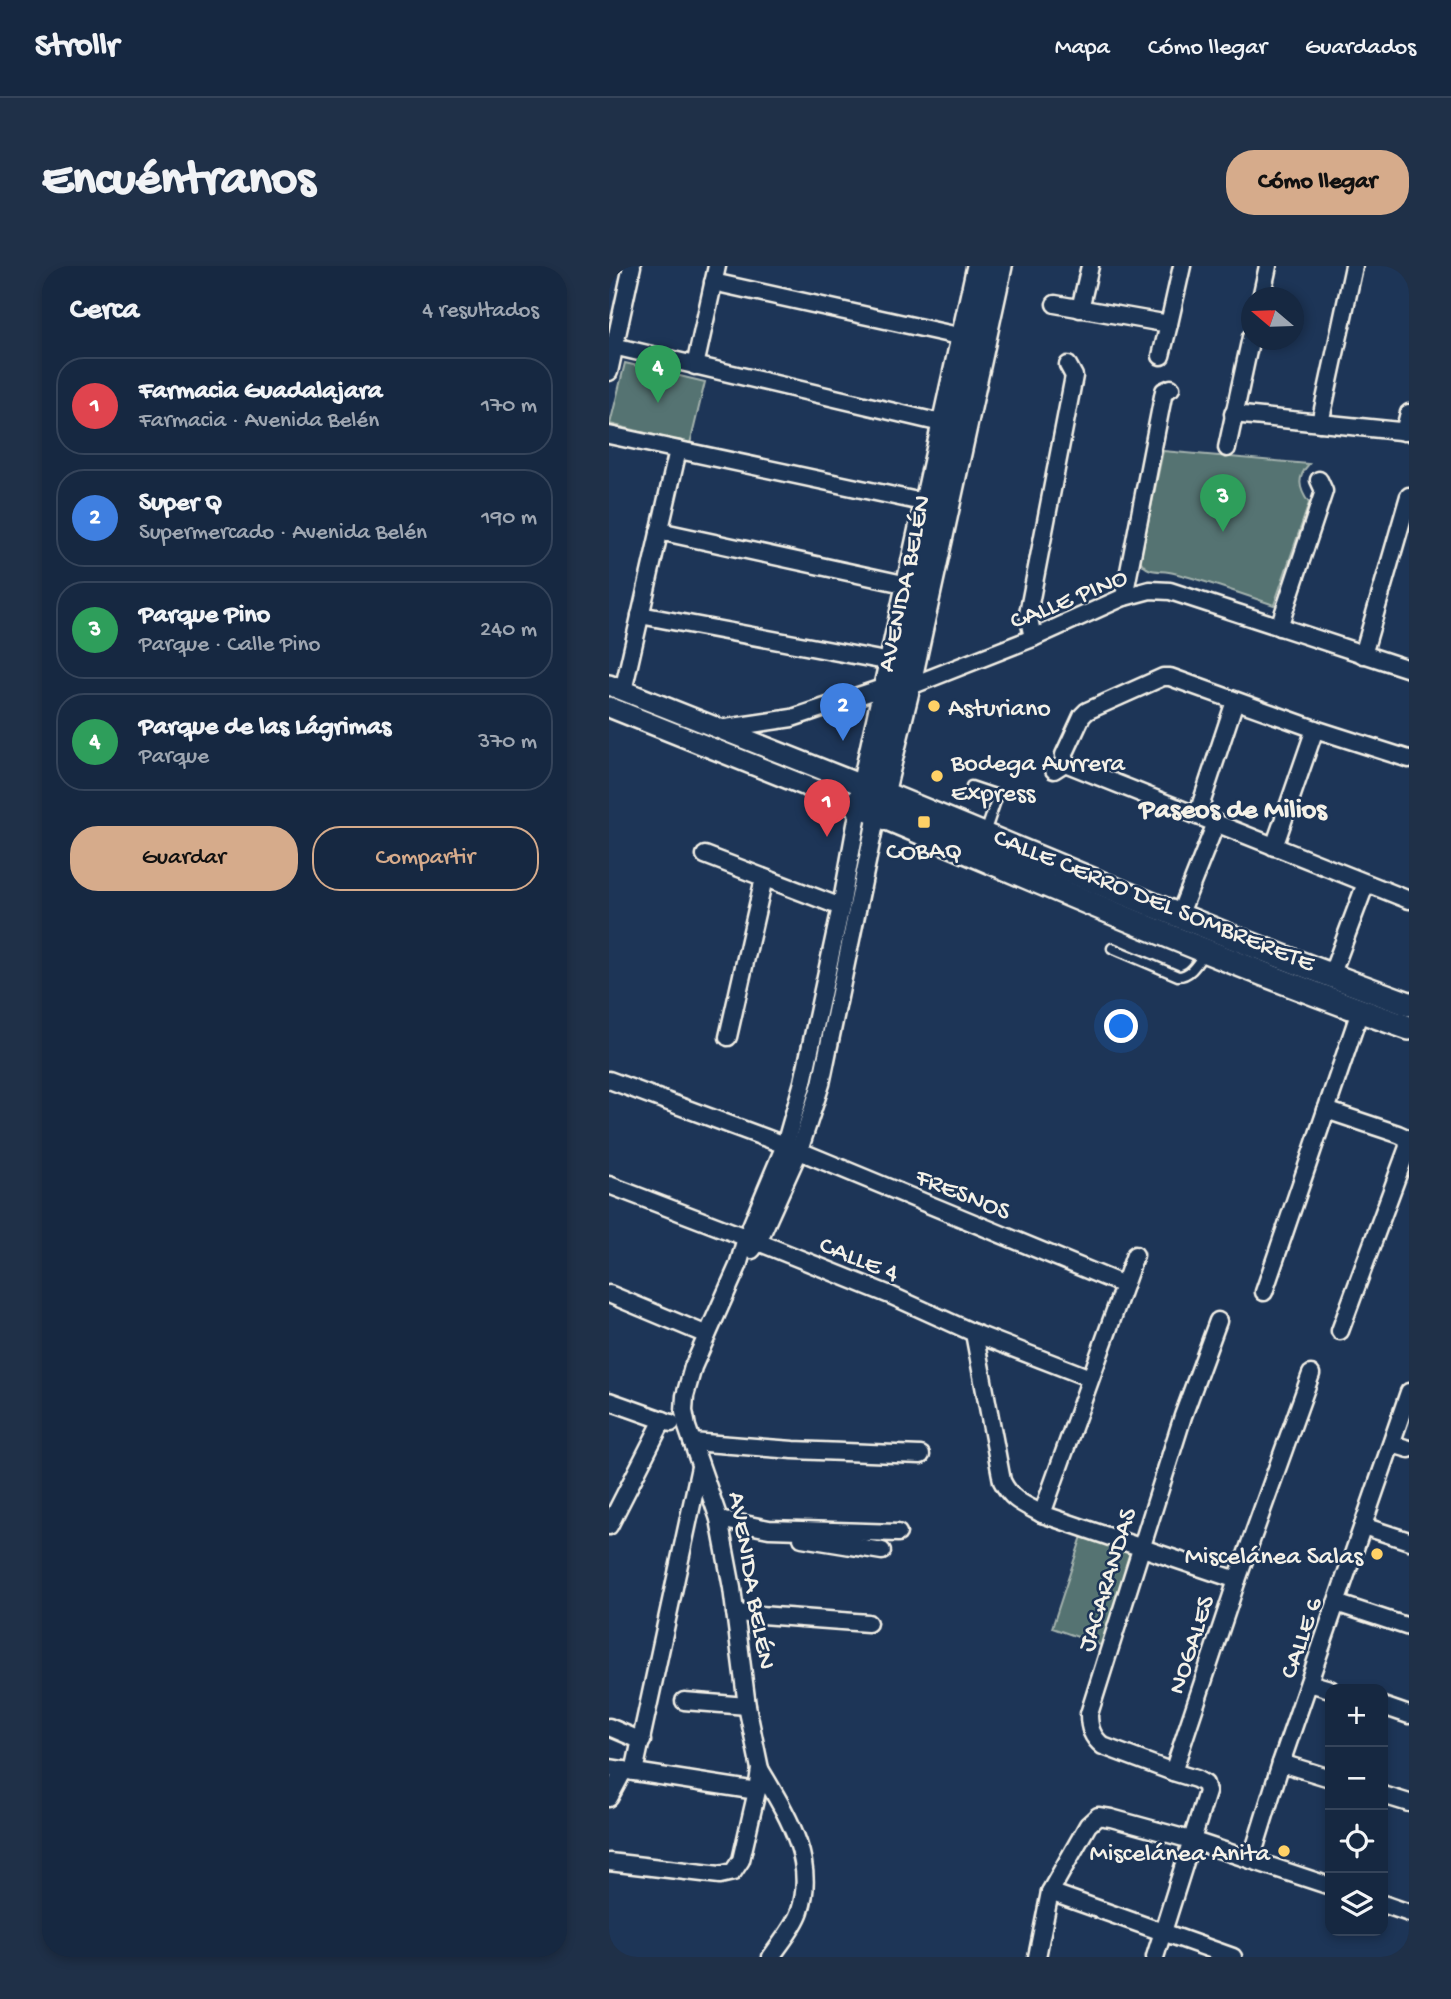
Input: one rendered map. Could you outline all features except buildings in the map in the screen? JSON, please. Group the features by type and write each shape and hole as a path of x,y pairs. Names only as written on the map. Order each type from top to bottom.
{"main road":[{"name":"AVENIDA BELÉN","path":"897,687 891,662 926,503 954,426 963,337 979,266"},
{"name":"AVENIDA BELÉN","path":"875,801 954,426 1000,266"},
{"name":"CALLE CERRO DEL SOMBRERETE","path":"875,801 983,836 1331,976 1409,1004"},
{"name":"CALLE CERRO DEL SOMBRERETE","path":"875,801 1206,950 1409,1028"}],"street":[{"path":"609,372 612,346 632,266"},
{"path":"1080,309 1090,266"},
{"path":"1161,356 1182,266"},
{"path":"1263,287 1268,266"},
{"path":"1320,423 1354,266"},
{"path":"695,366 715,274 963,337"},
{"path":"1055,304 1168,324"},
{"path":"612,346 954,426"},
{"path":"1227,448 1248,350"},
{"path":"1033,638 1028,614 1074,376 1067,365"},
{"path":"1124,597 1164,391 1171,388"},
{"path":"1233,414 1407,432 1409,413"},
{"path":"609,435 926,503"},
{"path":"616,688 640,615 678,450"},
{"path":"1279,626 1324,491 1319,480"},
{"path":"1363,655 1409,496"},
{"path":"659,531 908,585"},
{"name":"CALLE PINO","path":"716,729 792,718 897,687 1033,638 1124,597 1150,590 1170,591 1409,669"},
{"path":"640,615 891,662"},
{"path":"1409,759 1315,729 1170,677 1163,677 1087,711 1082,716 1060,766 1216,823 1409,900"},
{"name":"CALLE CERRO DEL SOMBRERETE","path":"616,688 716,729 875,801"},
{"path":"1197,816 1235,701"},
{"name":"CALLE CERRO DEL SOMBRERETE","path":"609,707 875,801"},
{"path":"1274,847 1315,729"},
{"name":"AVENIDA BELÉN","path":"792,1148 803,1082 841,907 875,801"},
{"name":"AVENIDA BELÉN","path":"609,1862 720,1875 733,1872 741,1860 760,1769 747,1706 719,1519 689,1434 684,1411 685,1396 693,1367 821,1084 875,801"},
{"path":"1179,916 1216,823"},
{"path":"705,855 841,907"},
{"path":"728,1037 764,878"},
{"path":"1331,976 1366,883"},
{"path":"1264,1292 1360,1011"},
{"name":"FRESNOS","path":"609,1080 792,1148 1124,1285"},
{"path":"1325,1110 1398,1134 1407,1139 1408,1147 1340,1331"},
{"name":"CALLE 4","path":"609,1185 890,1295 974,1333 1090,1378"},
{"path":"1042,1514 1135,1255"},
{"path":"609,1294 707,1335"},
{"name":"JACARANDAS","path":"1191,1840 1207,1792 1205,1784 1103,1746 1095,1740 1089,1728 1089,1714 1183,1416 1218,1321"},
{"path":"974,1333 1002,1482 1016,1500 1042,1514 1237,1580"},
{"name":"NOGALES","path":"1173,1773 1237,1580 1311,1374"},
{"name":"CALLE 6","path":"1251,1860 1281,1763 1409,1391"},
{"path":"609,1401 663,1420 689,1434 793,1450 921,1455"},
{"path":"609,1526 663,1420"},
{"path":"1392,1444 1409,1449"},
{"path":"609,1798 642,1741 701,1464"},
{"path":"719,1519 815,1540 882,1551"},
{"path":"1363,1526 1409,1541"},
{"path":"769,1529 898,1533"},
{"path":"1336,1604 1409,1627"},
{"path":"735,1612 868,1623"},
{"path":"1309,1683 1325,1688"},
{"path":"684,1701 747,1706"},
{"path":"1388,1708 1409,1714"},
{"path":"609,1727 642,1741"},
{"path":"1281,1763 1325,1776"},
{"path":"760,1769 785,1813 800,1846 805,1868 805,1892 799,1913 771,1957"},
{"path":"623,1770 757,1791"},
{"path":"1388,1797 1409,1803"},
{"path":"1037,1957 1050,1892 1089,1825 1098,1816 1191,1840 1325,1884"},
{"path":"1154,1957 1191,1840"},
{"path":"1050,1892 1233,1957"},
{"path":"1388,1906 1409,1913"}],"lane":[{"path":"985,266 875,801 1349,1000 1409,1022"},
{"path":"954,426 993,266"},
{"path":"971,786 998,795 983,836"},
{"path":"1031,865 1172,918 1409,1014"},
{"path":"1112,948 1178,976 1184,976 1190,971 1206,950"}],"green space":[{"path":"625,363 705,382 690,444 610,424"},
{"path":"1163,451 1309,464 1302,473 1300,483 1309,503 1274,605 1186,576 1150,570 1143,565 1140,560"},
{"path":"1085,1527 1140,1546 1106,1647 1052,1628"}],"place":[{"name":"Parque de las Lágrimas","path":"658,403"},
{"name":"Parque Pino","path":"1223,532"},
{"name":"Asturiano","path":"934,706"},
{"name":"Super Q","path":"843,741"},
{"name":"Bodega Aurrera Express","path":"937,776"},
{"name":"COBAQ","path":"924,822"},
{"name":"Farmacia Guadalajara","path":"827,837"},
{"name":"Miscelánea Salas","path":"1377,1554"},
{"name":"Miscelánea Anita","path":"1284,1851"}],"district":[{"name":"Paseos de Milios","path":"1233,807"}]}
